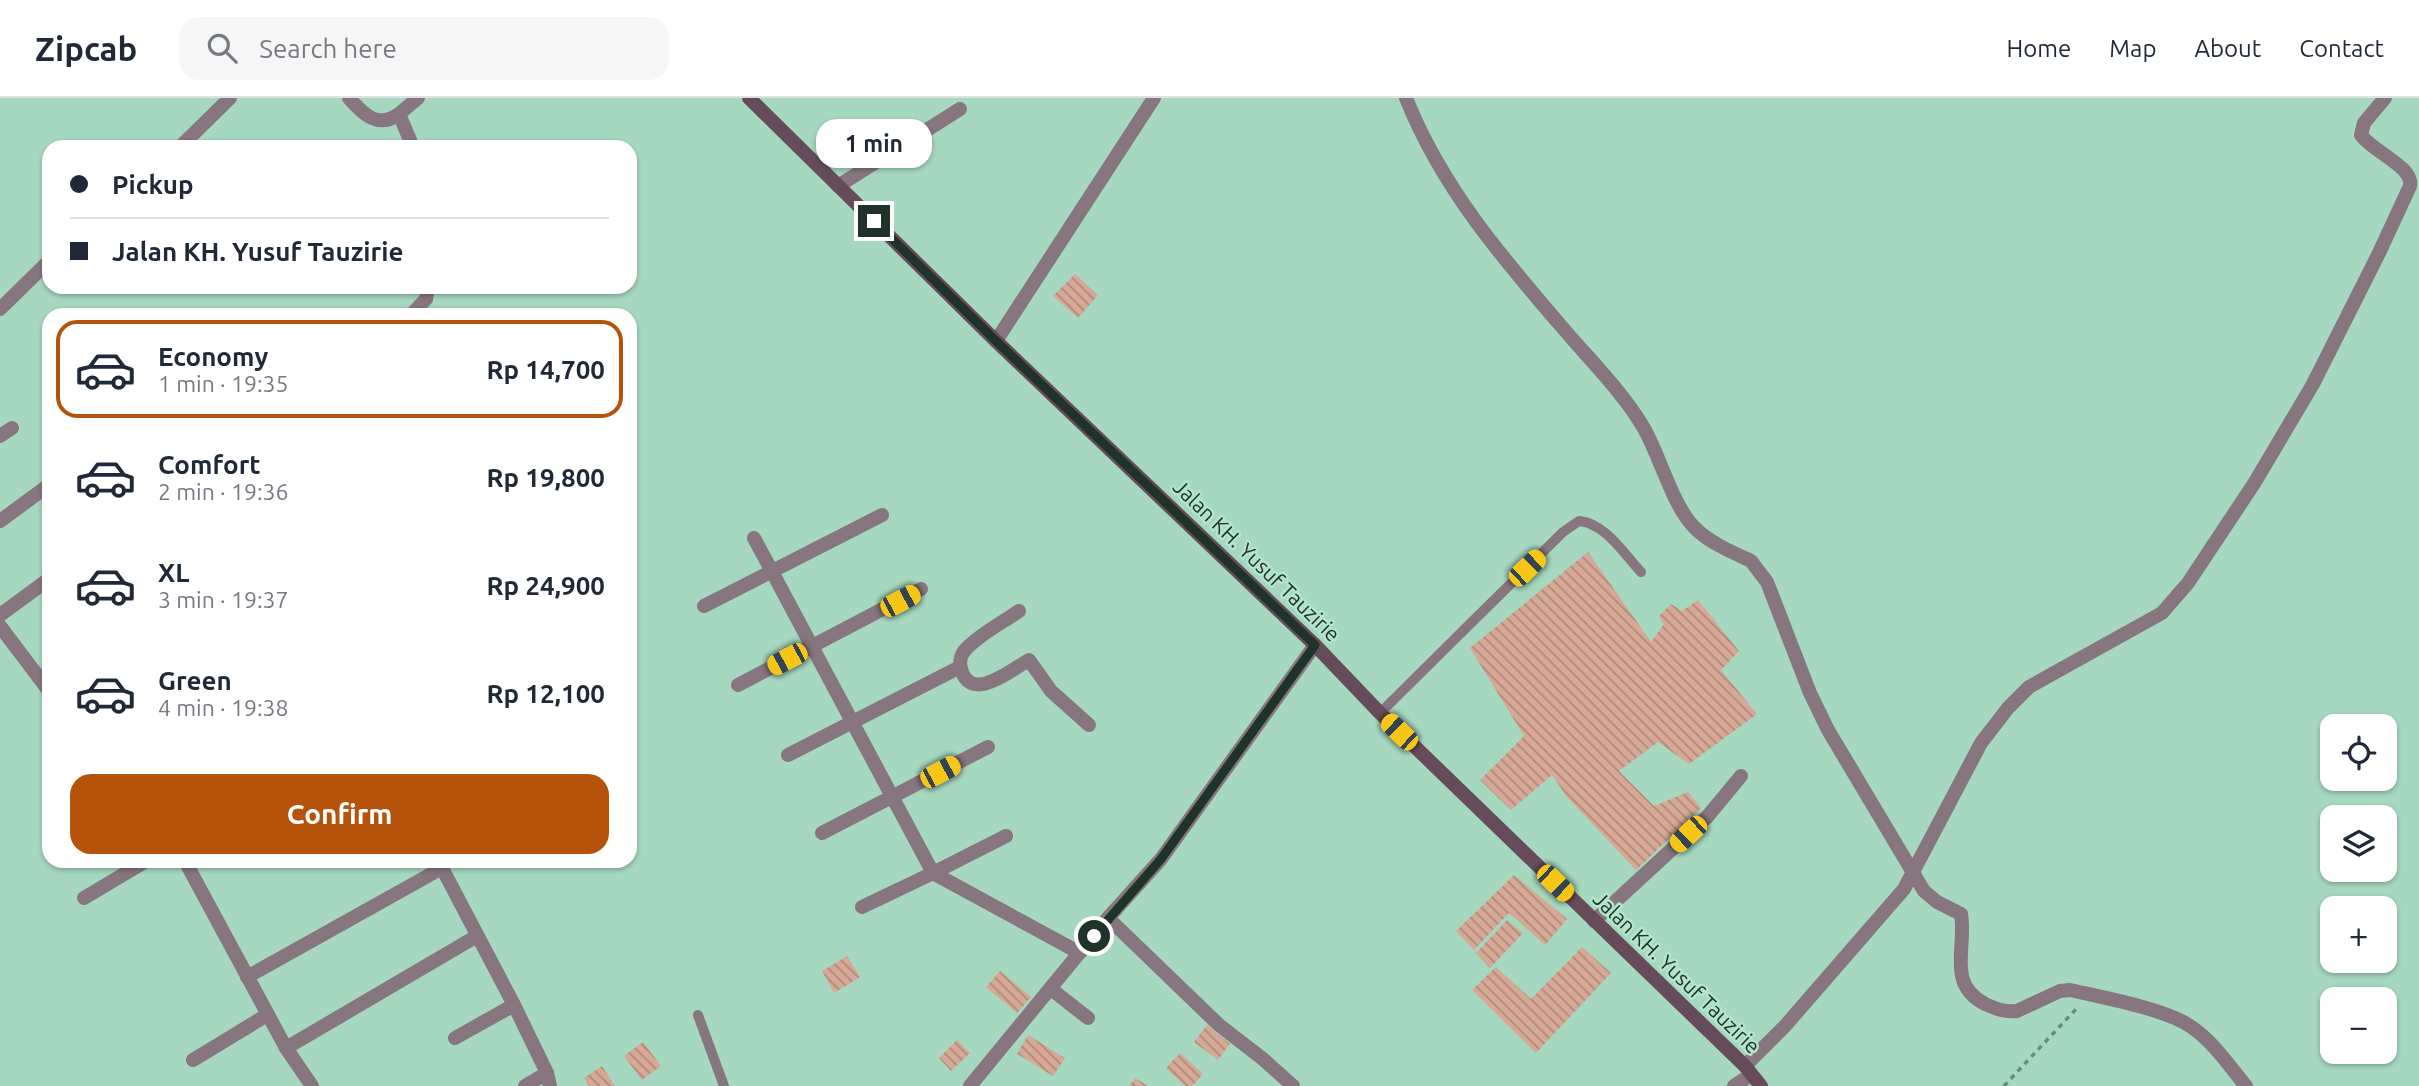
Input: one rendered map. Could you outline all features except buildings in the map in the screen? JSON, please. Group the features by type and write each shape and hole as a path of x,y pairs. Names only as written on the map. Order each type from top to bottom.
{"main road":[{"name":"Jalan KH. Yusuf Tauzirie","path":"749,98 996,341 1315,645 1380,713 1753,1076"}],"street":[{"path":"187,140 230,98"},
{"path":"349,98 364,113 383,122 399,114 418,98"},
{"path":"996,341 1154,98"},
{"path":"1406,98 1417,126 1439,166 1480,229 1616,389 1643,425 1683,512 1695,529 1757,566 1767,583 1810,693 1828,730 1913,876 1931,897 1961,914 1961,977 1969,993 1979,1001 2003,1012 2017,1011 2060,991 2070,990 2172,1017 2190,1026 2208,1041 2246,1086"},
{"path":"1734,1086 1753,1076 1784,1026 1892,904 1913,876 1981,743 2008,708 2029,687 2162,613 2188,583 2255,482 2312,384 2410,186 2412,180 2409,174 2361,135 2364,123 2385,98"},
{"path":"838,186 960,109"},
{"path":"399,114 410,140"},
{"path":"0,309 42,268"},
{"path":"0,522 42,490"},
{"path":"704,606 882,515"},
{"path":"754,538 933,873 1080,953"},
{"path":"0,615 42,584"},
{"path":"738,685 921,589"},
{"path":"789,755 960,667 965,650 1019,611"},
{"path":"0,626 42,682"},
{"path":"970,1086 1108,918 1161,859 1315,645"},
{"path":"960,667 970,682 985,685 1029,660 1051,691 1089,725"},
{"path":"822,833 988,747"},
{"path":"1594,921 1707,817 1741,776"},
{"path":"862,907 1006,836"},
{"path":"84,898 134,868"},
{"path":"189,868 267,1015 312,1086"},
{"path":"247,977 442,868 514,1004 548,1079 525,1086"},
{"path":"1108,918 1219,1025 1293,1086"},
{"path":"286,1048 477,936"},
{"path":"1051,989 1088,1018"},
{"path":"455,1038 514,1004"},
{"path":"193,1060 267,1015"}],"lane":[{"path":"1380,713 1563,532 1579,521 1599,527 1640,572"},
{"path":"698,1015 724,1086"}],"path":[{"path":"2004,1086 2072,1014"}],"route":[{"path":"874,221 1315,645 1161,859 1094,936"}]}
